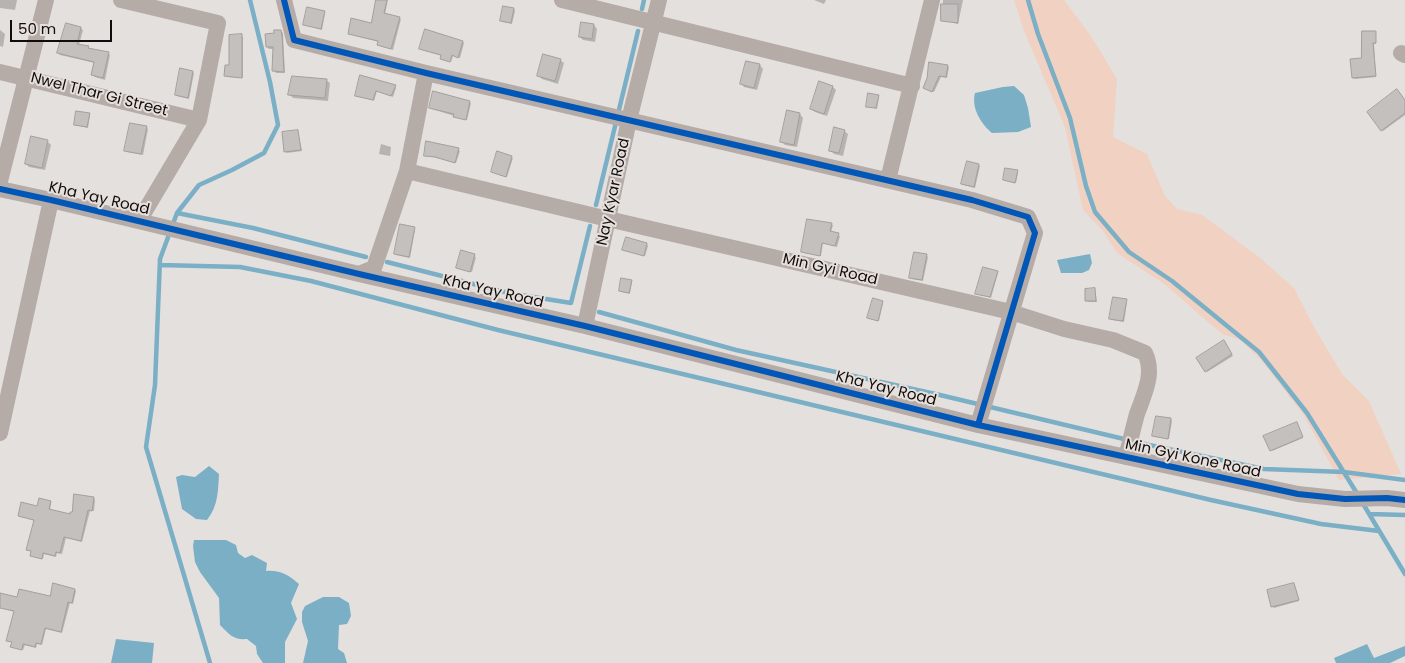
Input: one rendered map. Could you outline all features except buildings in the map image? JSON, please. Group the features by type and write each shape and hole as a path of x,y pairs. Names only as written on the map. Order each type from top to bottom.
{"street":[{"path":"0,181 46,0"},
{"path":"121,0 218,23 199,120 146,223"},
{"path":"284,0 294,40 426,73 972,200 1028,217 1034,233 978,425"},
{"path":"562,0 912,86"},
{"name":"Nay Kyar Road","path":"585,326 629,120 659,0"},
{"path":"888,180 932,0"},
{"name":"Nwel Thar Gi Street","path":"0,72 199,120"},
{"path":"360,274 374,268 407,171 426,73"},
{"name":"Min Gyi Road","path":"407,171 1011,312 1064,329 1113,340 1145,353 1150,363 1149,382 1126,457"},
{"name":"Kha Yay Road","path":"0,190 51,200 585,326 978,425"},
{"path":"0,433 51,200"},
{"name":"Min Gyi Kone Road","path":"978,425 1298,494 1345,499 1387,498 1405,500"}],"shaded area":[{"path":"1014,0 1064,0 1091,36 1117,79 1113,137 1147,154 1165,196 1177,209 1202,215 1259,257 1294,288 1314,327 1342,374 1369,401 1401,474 1339,480 1303,414 1261,360 1240,340 1222,334 1163,283 1117,253 1103,231 1083,210 1065,127 1024,31"}],"water":[{"path":"1014,86 1024,95 1031,127 1018,132 992,133 978,115 974,104 975,93"},
{"path":"1090,254 1092,263 1089,270 1082,273 1061,273 1057,260"},
{"path":"209,466 219,474 217,499 207,520 196,519 182,509 176,477 182,475 195,477"},
{"path":"194,540 226,540 236,545 238,553 245,558 252,555 267,563 266,571 276,571 284,574 299,584 291,603 297,619 285,642 285,663 263,663 257,654 256,646 247,639 238,639 232,636 220,625 219,598 195,562"},
{"path":"323,597 339,597 349,603 351,616 347,624 339,625 338,649 344,653 347,663 303,663 308,641 302,622 302,612 305,606"},
{"path":"116,639 154,643 152,663 111,663"},
{"path":"1367,644 1374,658 1405,646 1405,656 1390,663 1336,663 1334,658"}],"waterway":[{"path":"210,663 146,447 155,385 160,259 177,213 199,185 264,153 278,125 270,82 250,0"},
{"path":"642,9 644,0"},
{"path":"1028,0 1038,34 1070,118 1086,186 1095,212 1129,252 1172,281 1259,352 1307,413 1358,495"},
{"path":"596,205 638,31"},
{"path":"177,213 253,228 366,257"},
{"path":"387,262 509,293 571,303 590,226"},
{"path":"160,265 240,267 311,281 498,330 1211,500 1321,524 1379,531"},
{"path":"599,312 736,350 940,395 1149,445 1264,469 1344,472 1405,480"},
{"path":"1362,502 1405,574"},
{"path":"1369,514 1405,515"}],"cycle path":[{"path":"284,0 294,40 426,73 972,200 1028,217 1035,233 978,425"},
{"path":"0,189 585,326 978,425 1298,494 1345,499 1387,498 1405,500"}]}
